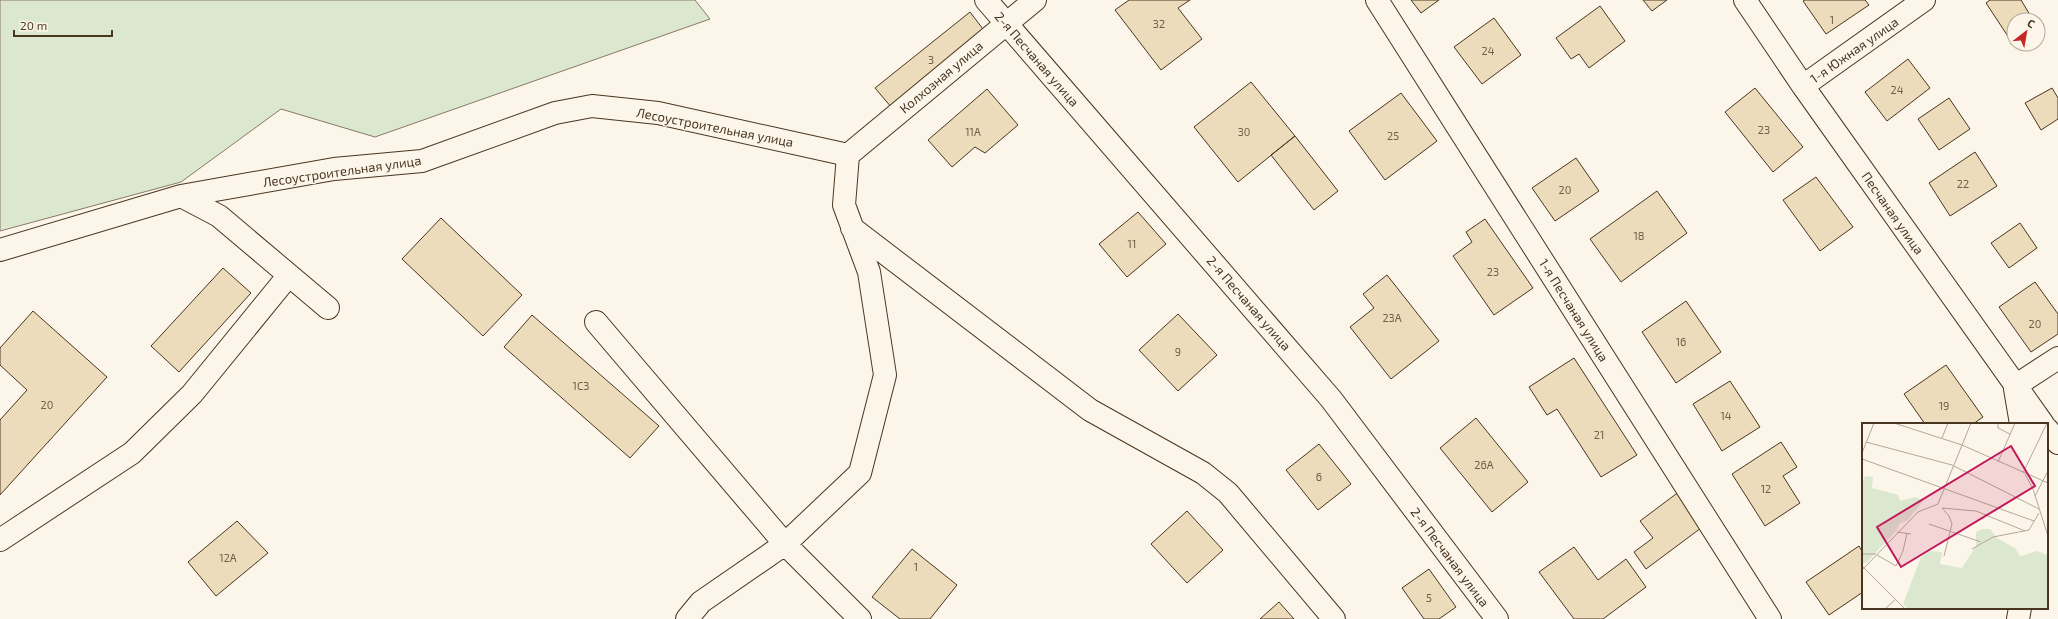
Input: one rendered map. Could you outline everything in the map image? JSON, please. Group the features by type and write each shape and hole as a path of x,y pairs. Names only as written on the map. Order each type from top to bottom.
{"street":[{"name":"2-я Песчаная улица","path":"986,0 1005,24 1332,399 1497,619"},
{"name":"Колхозная улица","path":"848,154 1034,0"},
{"name":"1-я Песчаная улица","path":"1378,0 1770,619"},
{"name":"Песчаная улица","path":"1745,0 1803,86 2042,423"},
{"name":"1-я Южная улица","path":"1803,86 1924,0"},
{"name":"Лесоустроительная улица","path":"0,250 181,196 334,169 422,161 555,113 592,106 658,113 848,154"},
{"path":"687,619 701,602 785,544 860,473 885,375 869,272 844,205 848,154"},
{"path":"181,196 219,216 328,308"},
{"path":"852,228 1090,410 1203,473 1228,493 1334,619"},
{"path":"0,540 132,453 192,394 289,274"},
{"path":"596,322 785,544 860,619"},
{"path":"2021,423 2015,386 2058,358"},
{"path":"2048,430 2058,444"},
{"path":"2018,619 2020,609"}],"green space":[{"path":"0,0 695,0 710,19 375,137 281,109 181,182 0,231"}],"building":[{"path":"1129,0 1190,0 1178,8 1202,39 1161,70 1115,10"},
{"path":"1411,0 1439,0 1421,13"},
{"path":"1643,0 1667,0 1652,11"},
{"path":"1865,0 1869,5 1826,34 1803,1"},
{"path":"1990,0 2021,0 2028,12 2006,12 2006,33 1986,3"},
{"path":"1600,6 1625,41 1589,68 1579,54 1571,59 1556,38"},
{"path":"970,12 986,33 892,108 875,88"},
{"path":"1494,18 1521,55 1482,84 1454,47"},
{"path":"1908,59 1930,88 1887,121 1865,92"},
{"path":"1251,82 1295,136 1238,182 1194,127"},
{"path":"1755,88 1803,147 1773,172 1725,112"},
{"path":"2052,88 2058,98 2058,119 2041,130 2025,103"},
{"path":"987,89 1018,125 985,153 975,147 952,167 928,140"},
{"path":"1401,93 1437,141 1385,180 1349,131"},
{"path":"1949,98 1970,129 1939,150 1918,119"},
{"path":"1295,136 1338,191 1314,210 1271,155"},
{"path":"1975,152 1997,186 1950,216 1929,183"},
{"path":"1576,158 1599,191 1555,221 1532,188"},
{"path":"1816,177 1853,227 1820,251 1783,200"},
{"path":"1657,191 1687,233 1621,282 1590,239"},
{"path":"1138,212 1166,244 1127,277 1099,244"},
{"path":"441,218 522,295 483,336 402,259"},
{"path":"1485,219 1533,288 1494,315 1453,256 1472,242 1466,232"},
{"path":"2020,223 2037,248 2009,268 1991,243"},
{"path":"223,268 251,293 179,372 151,346"},
{"path":"1387,275 1439,341 1391,379 1350,327 1374,308 1363,294"},
{"path":"2035,282 2058,314 2058,334 2031,352 1999,307"},
{"path":"1686,301 1721,352 1676,383 1642,332"},
{"path":"33,311 107,377 0,495 0,420 27,390 0,365 0,348"},
{"path":"1178,314 1217,355 1178,391 1139,350"},
{"path":"532,315 659,426 630,458 504,347"},
{"path":"1574,358 1637,455 1601,477 1557,409 1547,415 1529,387"},
{"path":"1946,365 1983,417 1974,423 1924,423 1904,394"},
{"path":"1730,381 1760,427 1722,451 1693,404"},
{"path":"1476,418 1528,482 1492,512 1440,448"},
{"path":"1781,442 1797,467 1783,476 1800,503 1765,526 1732,474"},
{"path":"1319,444 1351,484 1318,510 1286,470"},
{"path":"1688,485 1701,528 1646,569 1634,552 1653,538 1640,521"},
{"path":"1187,511 1223,550 1187,583 1151,544"},
{"path":"237,521 268,553 216,596 188,562"},
{"path":"1859,546 1862,551 1862,593 1829,615 1806,582"},
{"path":"1574,547 1598,580 1626,559 1646,587 1603,619 1574,619 1539,572"},
{"path":"912,549 957,585 930,619 900,619 872,597"},
{"path":"1429,569 1456,607 1439,619 1424,619 1402,588"},
{"path":"1279,602 1294,619 1260,619"}]}
